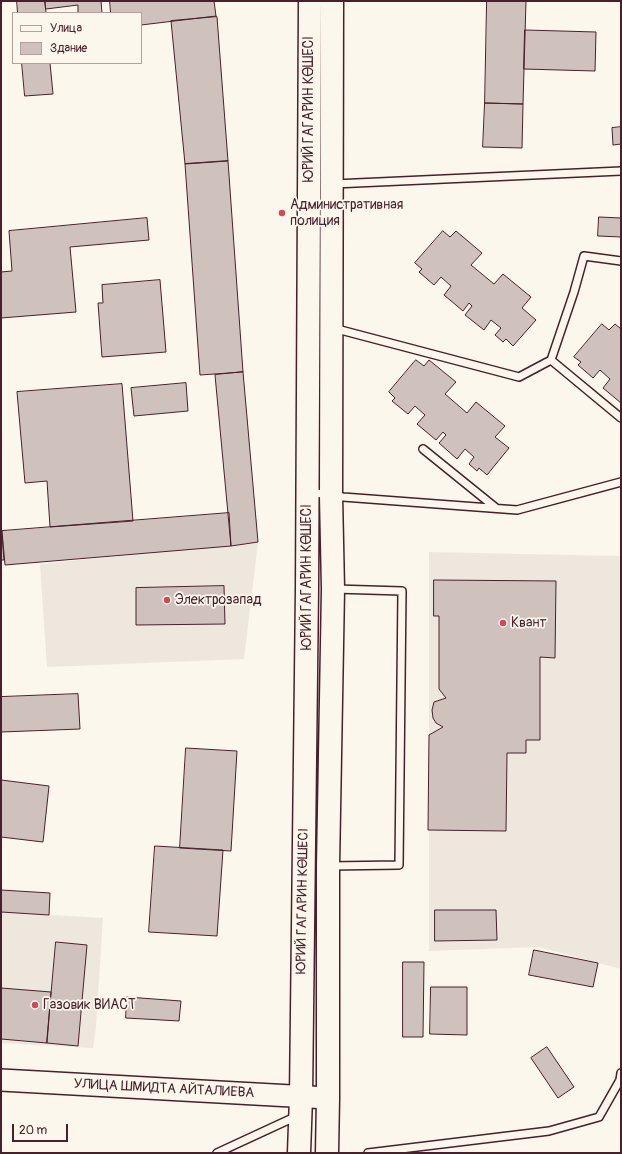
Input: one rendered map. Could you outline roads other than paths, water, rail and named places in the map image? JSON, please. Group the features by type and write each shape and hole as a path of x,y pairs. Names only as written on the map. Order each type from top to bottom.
{"main road":[{"name":"ЮРИЙ ГАГАРИН КӨШЕСІ","path":"310,1 320,185 331,327 331,496 333,589 328,866 327,1153"},
{"name":"ЮРИЙ ГАГАРИН КӨШЕСІ","path":"299,1153 301,1105 307,491 320,185 332,1"}],"street":[{"name":"УЛИЦА ШМИДТА АЙТАЛИЕВА","path":"1,1080 301,1105 328,1098"}],"lane":[{"path":"320,185 621,171"},
{"path":"331,327 519,377 551,360 574,292 584,256 621,260"},
{"path":"551,360 621,418"},
{"path":"423,449 496,508"},
{"path":"307,491 331,496 517,510 621,482"},
{"path":"328,866 399,865 402,591 333,589"},
{"path":"368,1153 550,1131 599,1117 620,1080 621,1073"},
{"path":"217,1153 301,1105"}],"place":[{"name":"Административная полиция","path":"282,213"},
{"name":"Электрозапад","path":"167,600"},
{"name":"Квант","path":"503,623"},
{"name":"Газовик ВИАСТ","path":"35,1005"}]}
